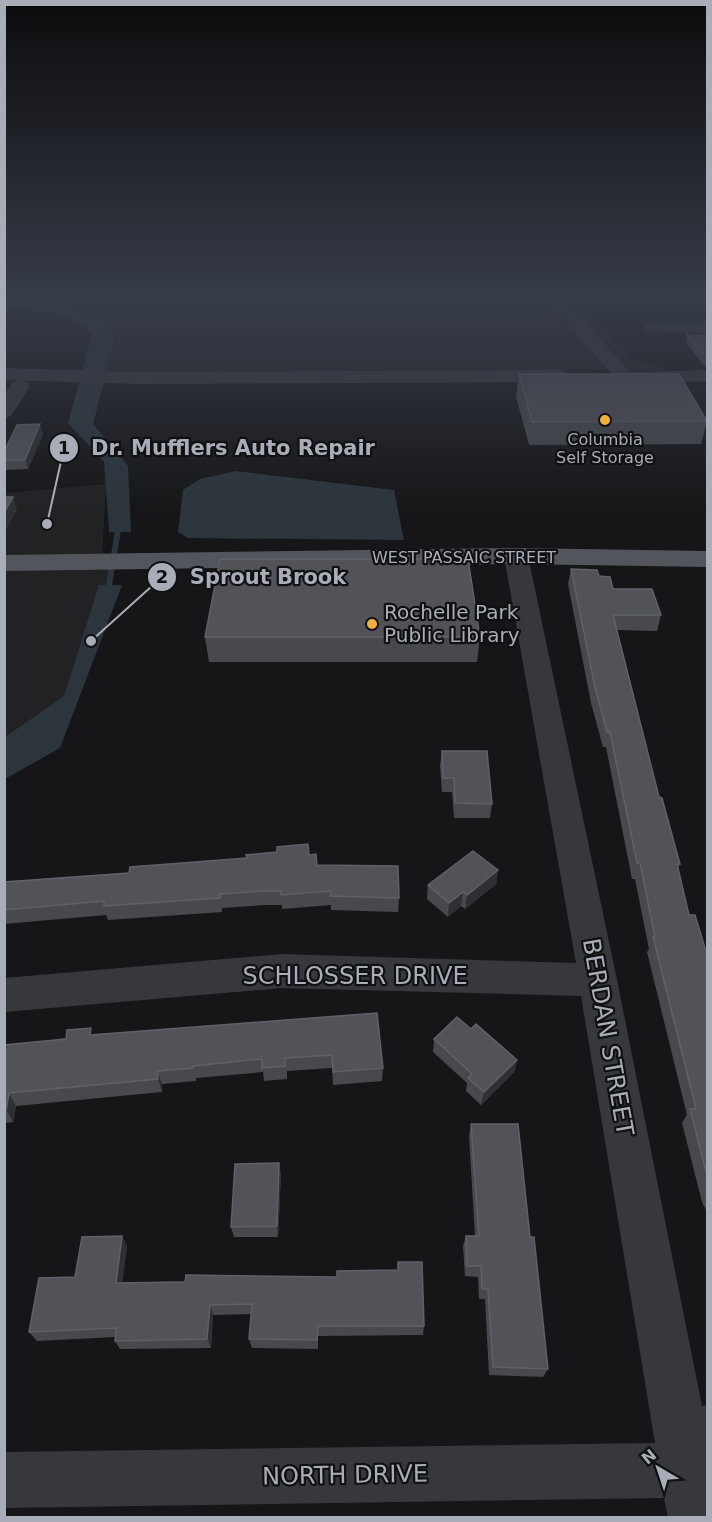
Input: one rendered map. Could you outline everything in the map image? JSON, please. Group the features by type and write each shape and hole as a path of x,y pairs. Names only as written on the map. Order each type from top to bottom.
{"main road":[{"name":"WEST PASSAIC STREET","path":"4,563 516,556 708,559"}],"street":[{"path":"4,412 12,380 45,376 118,378 544,376 561,371"},
{"path":"620,371 624,376"},
{"path":"601,376 708,376"},
{"name":"BERDAN STREET","path":"516,556 692,1464"},
{"name":"SCHLOSSER DRIVE","path":"4,995 282,971 598,980"},
{"name":"NORTH DRIVE","path":"4,1480 692,1464"}],"shaded area":[{"path":"82,371 107,371 93,424 128,466 131,532 109,532 104,462 68,423"},
{"path":"108,371 550,371 203,374"},
{"path":"236,471 394,490 404,540 188,538 178,532 183,490 200,479"},
{"path":"106,484 102,561 113,561 109,585 64,696 5,737 5,493"},
{"path":"99,585 122,585 60,748 5,779 5,737 64,696"}],"building":[{"path":"519,374 679,374 707,421 532,422"},
{"path":"40,424 25,460 4,460 4,452 17,425"},
{"path":"4,497 13,497 4,513"},
{"path":"220,559 468,559 480,637 205,637"},
{"path":"571,569 597,570 599,576 610,577 613,589 652,589 661,615 613,615 659,797 662,798 680,864 677,864 689,915 695,915 708,958 708,1179 690,1109 696,1109 653,937 655,937 640,863 637,863 610,732 607,732 595,687"},
{"path":"442,751 487,751 492,804 455,803 454,778 443,778"},
{"path":"308,844 309,855 316,854 317,865 398,866 399,898 330,896 331,891 281,895 281,891 263,891 220,894 220,898 104,906 104,901 4,910 4,882 129,873 130,867 247,858 246,855 277,852 277,847"},
{"path":"473,851 498,870 467,895 463,892 449,903 428,885"},
{"path":"377,1013 383,1068 333,1072 332,1055 285,1058 285,1066 262,1068 262,1059 193,1066 193,1068 158,1071 158,1079 9,1093 6,1110 4,1110 4,1045 66,1039 67,1030 91,1028 90,1035"},
{"path":"457,1017 471,1029 476,1024 517,1060 484,1092 468,1078 472,1074 434,1039"},
{"path":"471,1124 518,1124 530,1237 534,1237 548,1369 493,1367 488,1289 482,1289 481,1266 467,1266 466,1236 479,1236"},
{"path":"279,1163 277,1226 231,1227 235,1164"},
{"path":"122,1236 116,1283 185,1282 186,1275 337,1277 337,1271 398,1270 398,1262 422,1262 424,1326 318,1326 317,1340 249,1339 252,1304 210,1305 207,1339 115,1341 116,1328 29,1332 39,1278 75,1277 82,1237"}],"waterway":[{"path":"109,585 119,524"}],"place":[{"name":"Columbia Self Storage","path":"605,420"},
{"name":"Dr. Mufflers Auto Repair","path":"47,524"},
{"name":"Rochelle Park Public Library","path":"372,624"},
{"name":"Sprout Brook","path":"91,641"}]}
